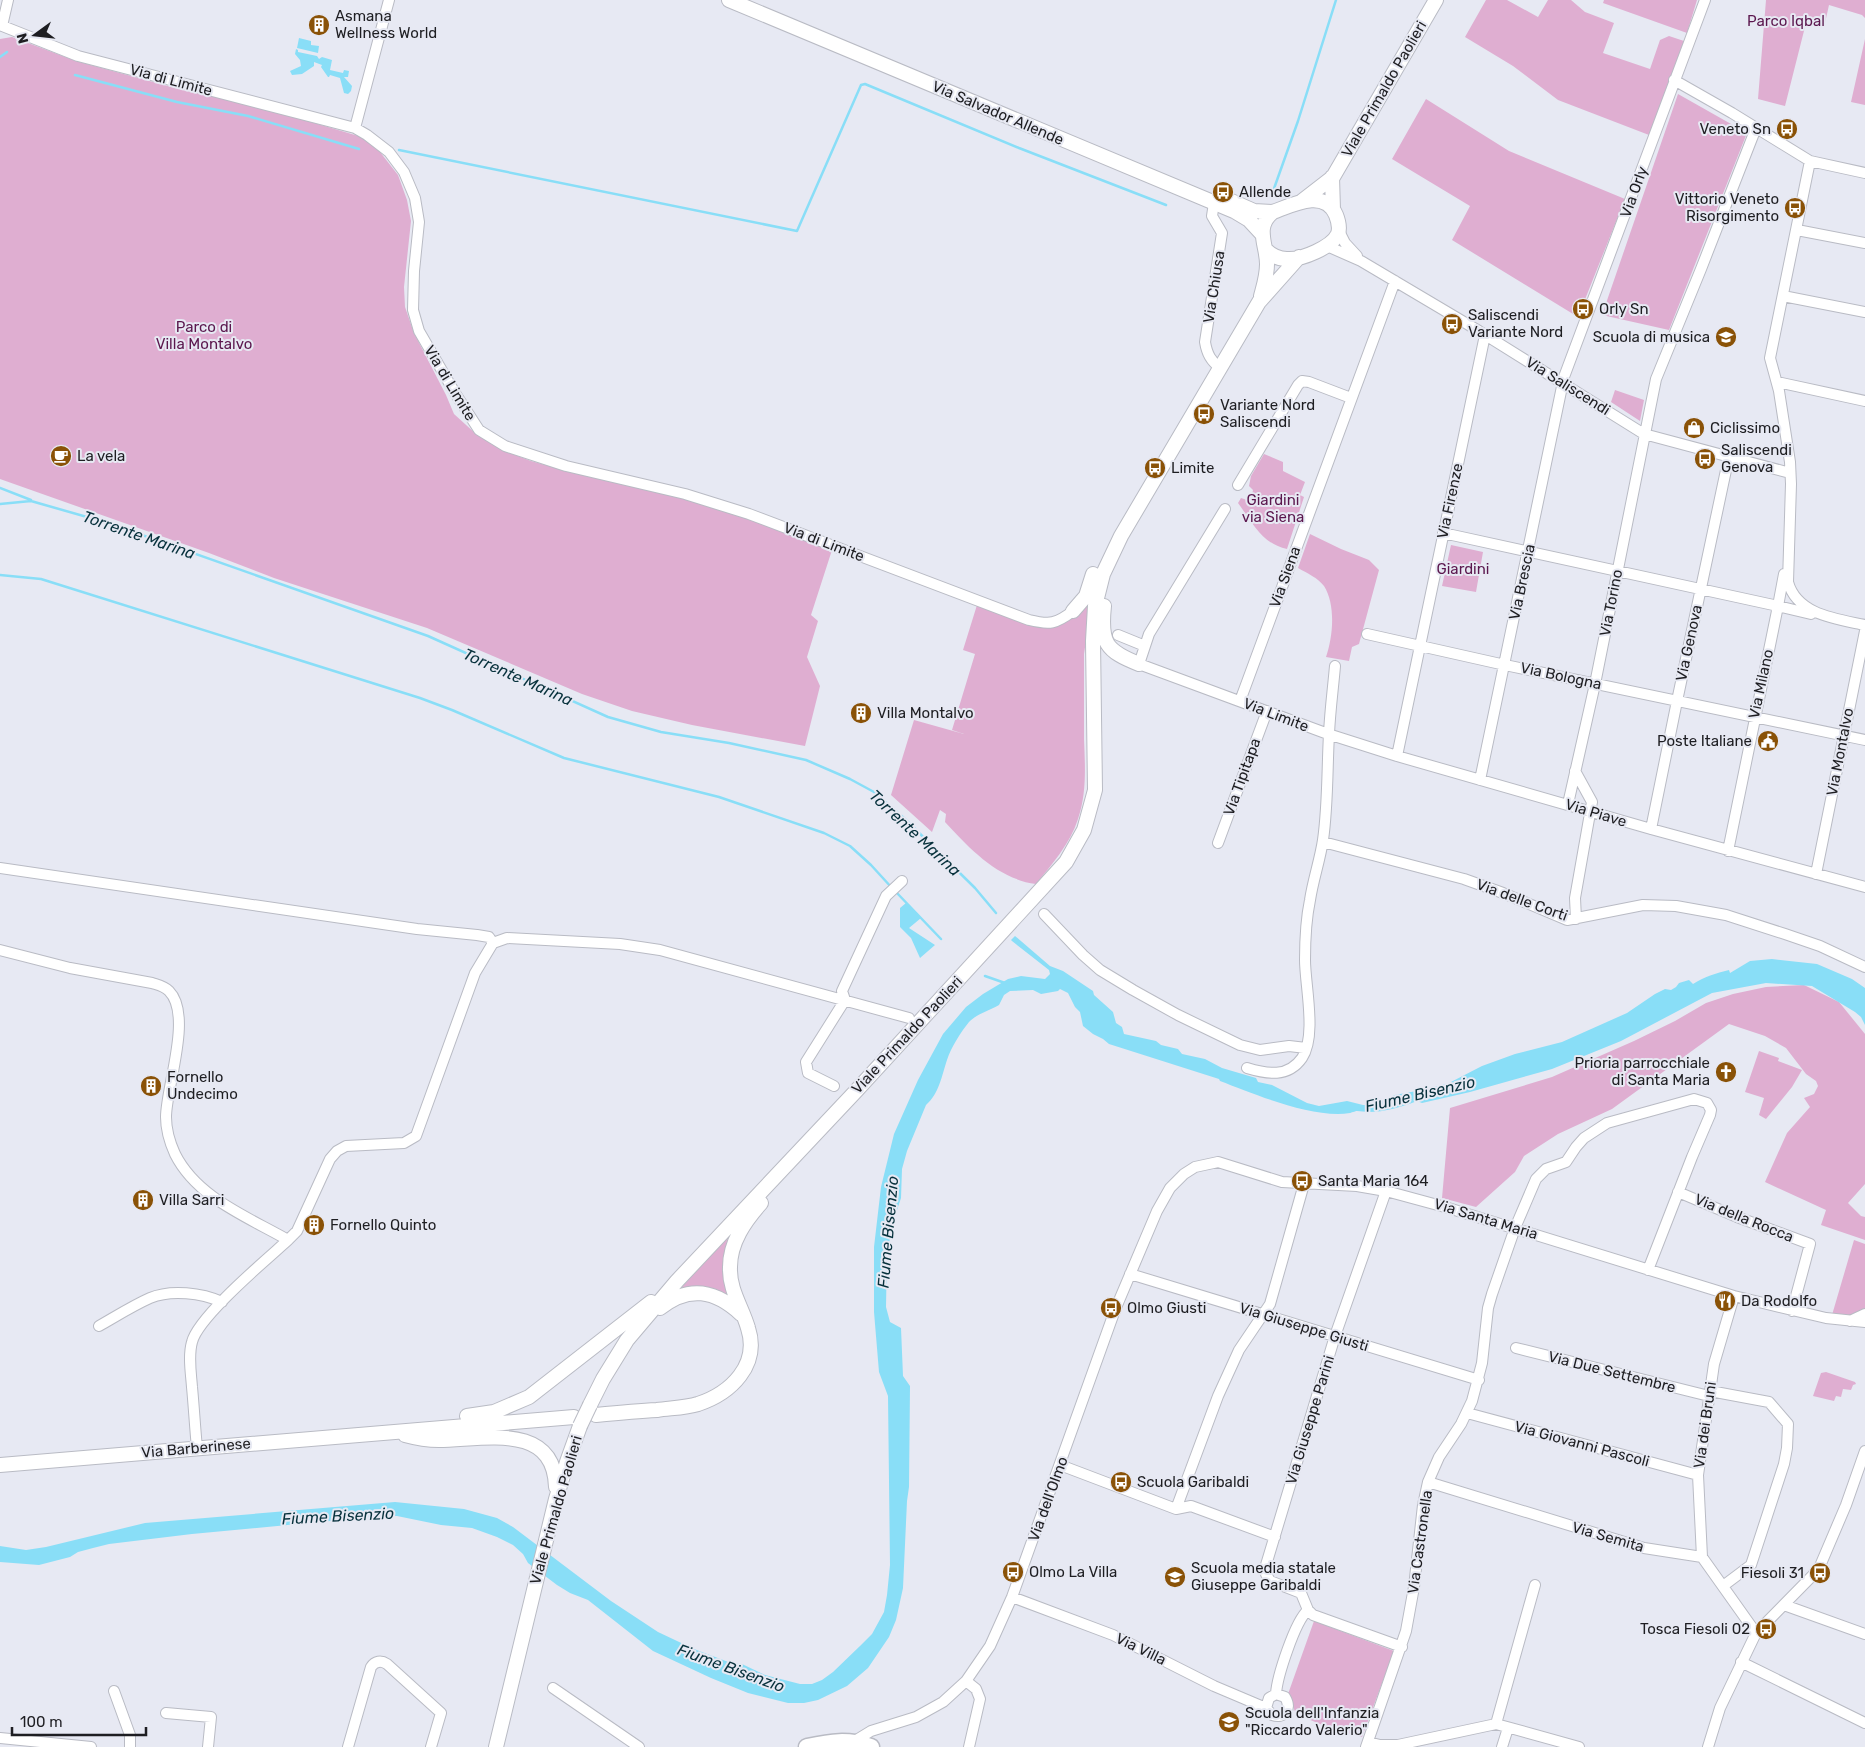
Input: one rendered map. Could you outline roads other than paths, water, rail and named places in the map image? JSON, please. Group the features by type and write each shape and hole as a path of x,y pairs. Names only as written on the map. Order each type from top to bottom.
{"main road":[{"name":"Via Salvador Allende","path":"729,0 1214,203 1249,220 1262,234"},
{"name":"Via Salvador Allende","path":"752,0 1254,210 1274,212"},
{"name":"Viale Primaldo Paolieri","path":"1300,202 1332,177 1436,0"},
{"path":"1332,177 1334,210 1339,231"},
{"name":"Viale Primaldo Paolieri","path":"1274,212 1300,202 1316,200 1326,203 1334,210"},
{"path":"1262,234 1265,222 1274,212"},
{"name":"Viale Primaldo Paolieri","path":"1266,250 1274,256 1290,260 1327,246 1333,241 1339,231"},
{"name":"Viale Primaldo Paolieri","path":"1259,302 1266,278 1266,250 1262,234"},
{"name":"Viale Primaldo Paolieri","path":"496,1747 577,1421 593,1410 616,1357 640,1324 677,1281 1066,862 1084,830 1095,790 1093,641 1096,597 1103,574 1111,554 1259,302 1299,257"},
{"path":"1073,611 1086,596 1099,559 1123,517 1143,500"},
{"path":"1139,664 1119,656 1112,650 1105,639 1103,623 1104,605 1109,584 1138,519 1143,500"},
{"path":"593,1410 687,1407 710,1399 727,1390 743,1373 751,1353 750,1334 732,1287 730,1268 732,1249 743,1227 783,1176 801,1148"},
{"path":"392,1432 422,1421 494,1412 525,1400 677,1281"},
{"path":"640,1324 671,1299 692,1293 716,1297 733,1307 743,1316"},
{"name":"Via Barberinese","path":"0,1465 392,1432 577,1421"},
{"path":"392,1432 430,1440 503,1437 529,1443 540,1450 552,1464 556,1476 555,1504"},
{"name":"Via dell'Olmo","path":"807,1747 835,1742 853,1742"},
{"path":"853,1742 871,1747"}],"street":[{"name":"Via di Limite","path":"8,0 1,26 78,56 355,128 389,152 404,172 415,198 419,222 414,271 413,310 419,331 479,430 505,446 558,464 685,494 749,514 1029,620 1045,624 1060,621 1073,611"},
{"path":"355,128 388,0"},
{"name":"Via Orly","path":"1562,383 1674,80 1706,0"},
{"path":"1674,80 1810,161 1865,173"},
{"name":"Via Torino","path":"1568,804 1595,684 1656,379 1702,269 1756,128"},
{"path":"1810,161 1770,358 1777,382 1790,473 1788,578 1790,588 1802,604 1825,617"},
{"name":"Via Chiusa","path":"1214,203 1212,216 1222,233 1205,342 1209,357 1220,368"},
{"path":"1797,230 1865,243"},
{"name":"Via Saliscendi","path":"1339,231 1361,261"},
{"name":"Via Saliscendi","path":"1327,246 1361,261 1395,281 1644,434 1790,473"},
{"name":"Via Siena","path":"1240,701 1395,281"},
{"path":"1783,296 1865,312"},
{"name":"Via Firenze","path":"1397,756 1485,335"},
{"path":"1238,485 1298,384 1302,381 1308,382 1352,398"},
{"path":"1777,382 1865,401"},
{"name":"Via Brescia","path":"1480,780 1562,383"},
{"name":"Via Genova","path":"1651,829 1729,456"},
{"path":"1139,664 1149,634 1225,509"},
{"path":"1443,533 1701,591 1865,625"},
{"name":"Via Milano","path":"1728,851 1790,541"},
{"name":"Via Montalvo","path":"1816,874 1865,631"},
{"path":"1118,634 1145,646"},
{"name":"Via Bologna","path":"1367,634 1505,665 1865,740"},
{"name":"Via Limite","path":"1139,664 1328,734 1328,792 1323,842 1307,919 1305,962 1310,1020 1306,1048"},
{"path":"1328,734 1335,666"},
{"name":"Via Tipitapa","path":"1218,843 1267,711"},
{"name":"Via Piave","path":"1328,734 1397,756 1728,851 1865,887"},
{"path":"1575,771 1592,802 1575,898 1576,919"},
{"name":"Via delle Corti","path":"1323,842 1464,879 1504,893 1567,920 1643,905 1684,907 1726,915 1785,934 1836,953 1865,967"},
{"path":"0,868 390,926 477,934 489,937 493,943"},
{"path":"845,1000 842,992 886,896 902,881"},
{"path":"1044,914 1100,970 1178,1015 1240,1045 1260,1050 1289,1046 1306,1048 1302,1058 1295,1066 1281,1073 1272,1074 1247,1068"},
{"path":"197,1448 190,1362 191,1345 194,1335 201,1324 222,1302 297,1230 330,1158 337,1152 352,1145 404,1143 416,1136 475,973 493,943 507,938 620,944 660,950 908,1018"},
{"path":"0,950 70,968 152,983 161,986 169,992 174,999 177,1010 178,1032 166,1117 169,1138 175,1154 190,1177 209,1194 288,1240"},
{"path":"834,1086 808,1073 806,1062 845,1000"},
{"name":"Via Castronella","path":"1367,1744 1402,1647 1411,1606 1423,1505 1428,1482 1439,1457 1467,1414 1479,1380 1488,1308 1515,1228 1539,1174 1550,1167 1566,1162 1576,1147 1595,1130 1607,1123 1694,1099 1707,1102 1711,1110 1710,1115 1678,1192"},
{"name":"Via Santa Maria","path":"1179,1178 1195,1167 1218,1162 1276,1181 1357,1186 1386,1191 1446,1207 1734,1296 1792,1311 1865,1322"},
{"name":"Via dell'Olmo","path":"853,1742 871,1731 902,1723 929,1710 947,1698 966,1681 990,1646 1012,1597 1115,1310 1162,1201 1179,1178"},
{"path":"1176,1509 1221,1388 1238,1350 1270,1304 1304,1184"},
{"name":"Via Giuseppe Parini","path":"1308,1610 1301,1593 1267,1578 1266,1565 1335,1336 1386,1191"},
{"path":"1648,1270 1678,1192"},
{"name":"Via della Rocca","path":"1678,1192 1737,1217 1810,1244 1792,1311"},
{"name":"Via Giuseppe Giusti","path":"1130,1274 1479,1380"},
{"path":"99,1326 150,1298 161,1295 204,1295 222,1302"},
{"name":"Via dei Bruni","path":"1702,1557 1698,1475 1714,1364 1734,1296"},
{"path":"1849,1321 1865,1314"},
{"name":"Via Due Settembre","path":"1516,1348 1709,1394 1770,1402 1788,1424 1784,1464 1752,1565 1723,1586"},
{"name":"Via Giovanni Pascoli","path":"1467,1414 1698,1475"},
{"path":"1708,1747 1720,1708 1756,1632 1820,1566 1846,1505 1865,1451"},
{"path":"1060,1465 1176,1509 1192,1506 1275,1537"},
{"name":"Via Semita","path":"1428,1482 1644,1548 1702,1557"},
{"path":"1702,1557 1756,1632"},
{"path":"1496,1724 1535,1585"},
{"name":"Via Villa","path":"1012,1597 1113,1635 1214,1686 1266,1708 1275,1717 1280,1717 1286,1712 1288,1707 1286,1699 1282,1695 1276,1694"},
{"path":"1784,1605 1865,1634"},
{"path":"1266,1708 1269,1698 1276,1694 1277,1680 1300,1619 1308,1610 1313,1615 1402,1647"},
{"path":"348,1747 371,1667 375,1663 380,1662 387,1664 440,1713 431,1747"},
{"path":"1741,1662 1865,1723"},
{"path":"966,1681 976,1689 980,1699 969,1747"},
{"path":"553,1688 639,1747"},
{"path":"114,1691 130,1735 130,1747"},
{"path":"166,1713 211,1717 208,1747"},
{"path":"1367,1744 1395,1746 1496,1724 1579,1747"},
{"path":"1502,1747 1508,1728"},
{"path":"5,1741 91,1747"}],"water":[{"path":"299,38 311,41 311,45 319,46 318,53 297,48"},
{"path":"296,49 298,52 317,56 319,59 322,57 332,60 330,70 343,73 344,70 349,71 348,77 344,77 352,86 351,91 348,94 344,93 340,78 330,75 328,77 321,67 322,65 314,62 314,66 302,74 292,75 290,71 301,66 300,60 295,54"},
{"path":"906,903 921,918 909,928 935,945 920,958 911,938 900,927 900,908"},
{"name":"Fiume Bisenzio","path":"1015,936 1050,966 1063,971 1093,991 1094,995 1113,1012 1116,1023 1122,1027 1124,1034 1156,1041 1161,1045 1178,1049 1182,1054 1205,1059 1222,1068 1256,1078 1258,1082 1272,1085 1307,1103 1319,1106 1347,1101 1372,1105 1395,1095 1449,1083 1482,1066 1515,1054 1562,1042 1627,1013 1655,994 1665,989 1671,990 1679,983 1689,980 1693,984 1719,972 1729,970 1730,973 1750,961 1772,959 1817,964 1852,979 1865,988 1865,1025 1861,1017 1855,1012 1812,986 1766,983 1712,993 1621,1041 1552,1069 1470,1092 1422,1103 1417,1101 1381,1111 1357,1111 1335,1114 1284,1104 1220,1081 1219,1079 1109,1044 1083,1026 1080,1012 1075,1007 1068,993 1060,989 1041,994 1033,990 1010,991 1004,995 999,1005 972,1019 956,1040 937,1090 926,1105 907,1151 902,1169 901,1198 887,1252 886,1307 890,1322 901,1328 903,1376 910,1386 909,1487 903,1588 896,1620 889,1637 868,1668 847,1686 818,1700 804,1703 788,1703 748,1693 653,1651 588,1600 570,1593 557,1585 528,1563 523,1554 513,1545 472,1528 441,1525 397,1516 383,1516 192,1534 109,1544 39,1565 0,1562 0,1546 26,1550 46,1547 145,1523 395,1502 464,1509 497,1518 513,1527 611,1601 658,1632 694,1649 731,1663 742,1664 765,1675 800,1684 812,1684 822,1680 833,1672 872,1634 884,1612 887,1595 890,1565 888,1396 879,1372 874,1312 874,1247 881,1187 894,1134 918,1080 943,1034 966,1007 1008,979 1021,976 1045,979 1050,974 1049,970 1011,940"}],"waterway":[{"path":"1271,197 1298,121 1336,0"},
{"path":"0,57 7,52"},
{"path":"75,75 177,102 248,116 359,149"},
{"path":"399,150 797,231 861,85 865,84 1019,148 1166,205"},
{"path":"0,488 31,500"},
{"name":"Torrente Marina","path":"0,504 31,501 108,523 428,636 608,717 661,732 729,743 806,760 850,779 874,792 905,819 975,888 996,913"},
{"path":"0,575 41,579 420,698 564,758 719,797 824,833 850,846 892,888"},
{"path":"896,892 941,939"},
{"path":"985,976 1005,983"}],"place":[{"name":"Asmana Wellness World","path":"319,25"},
{"name":"Veneto Sn","path":"1787,129"},
{"name":"Allende","path":"1223,192"},
{"name":"Vittorio Veneto Risorgimento","path":"1795,208"},
{"name":"Orly Sn","path":"1583,309"},
{"name":"Saliscendi Variante Nord","path":"1452,324"},
{"name":"Scuola di musica","path":"1726,337"},
{"name":"Variante Nord Saliscendi","path":"1204,414"},
{"name":"Ciclissimo","path":"1694,428"},
{"name":"La vela","path":"61,456"},
{"name":"Saliscendi Genova","path":"1705,459"},
{"name":"Limite","path":"1155,468"},
{"name":"Villa Montalvo","path":"861,713"},
{"name":"Poste Italiane","path":"1768,741"},
{"name":"Prioria parrocchiale di Santa Maria","path":"1726,1072"},
{"name":"Fornello Undecimo","path":"151,1086"},
{"name":"Santa Maria 164","path":"1302,1181"},
{"name":"Villa Sarri","path":"143,1200"},
{"name":"Fornello Quinto","path":"314,1225"},
{"name":"Da Rodolfo","path":"1725,1301"},
{"name":"Olmo Giusti","path":"1111,1308"},
{"name":"Scuola Garibaldi","path":"1121,1482"},
{"name":"Olmo La Villa","path":"1013,1572"},
{"name":"Fiesoli 31","path":"1820,1573"},
{"name":"Scuola media statale Giuseppe Garibaldi","path":"1175,1577"},
{"name":"Tosca Fiesoli 02","path":"1766,1629"},
{"name":"Scuola dell'Infanzia \"Riccardo Valerio\"","path":"1229,1722"}],"park label":[{"name":"Parco Iqbal","path":"1786,21"},
{"name":"Parco di Villa Montalvo","path":"204,336"},
{"name":"Giardini via Siena","path":"1273,508"},
{"name":"Giardini","path":"1463,569"}]}
